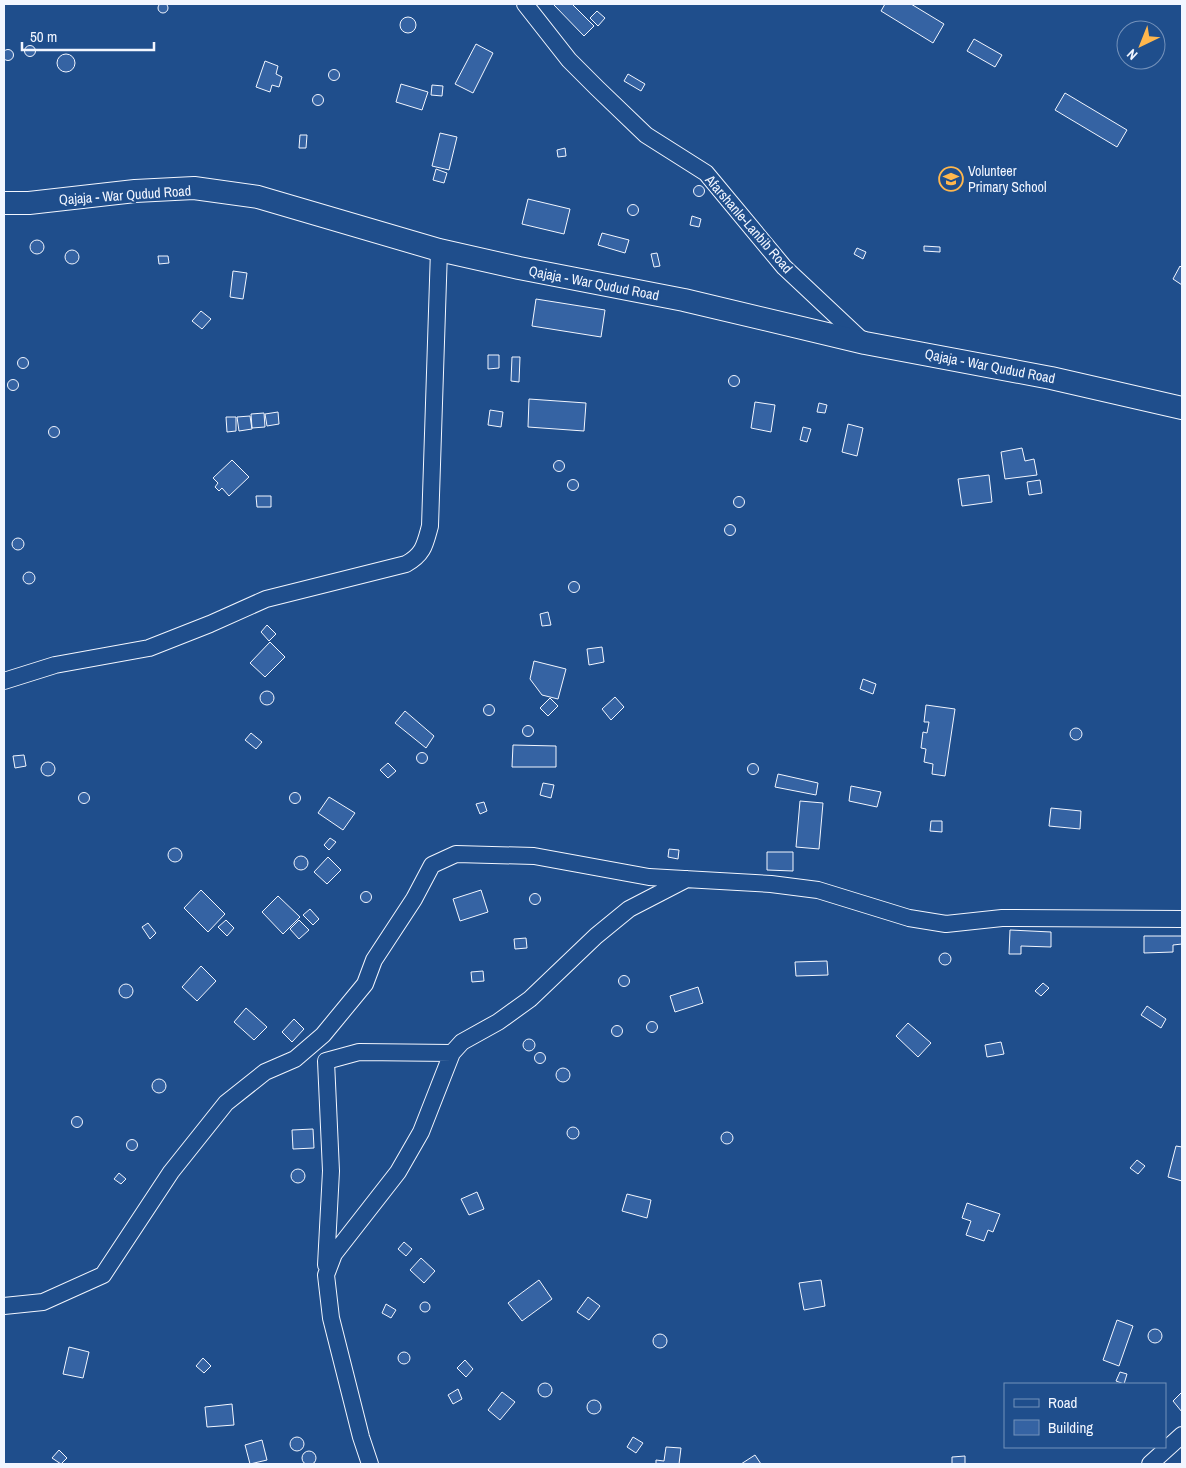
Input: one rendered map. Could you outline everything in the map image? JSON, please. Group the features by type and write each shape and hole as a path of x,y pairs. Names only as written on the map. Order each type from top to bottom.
{"street":[{"name":"Afarshanle-Lanbib Road","path":"525,4 569,60 597,88 646,135 706,173 784,267 865,343"},
{"name":"Qajaja - War Qudud Road","path":"4,203 29,203 135,191 194,188 258,197 439,250 519,268 684,300 865,343 1051,378 1182,408"},
{"path":"4,681 55,665 149,648 266,599 406,564 417,558 430,526 439,250"},
{"path":"4,1306 43,1302 103,1275 171,1172 226,1103 265,1072 295,1059 323,1035 365,984 374,960 414,898 432,865 456,854 534,856 649,877 771,884 818,890 909,918 946,924 1002,918 1182,919"},
{"path":"326,1275 334,1254 398,1172 421,1132 452,1053 462,1042 498,1022 530,999 596,936 629,909 687,879"},
{"path":"295,1059 326,1061 359,1052 452,1053"},
{"path":"326,1061 331,1171 326,1275 331,1318 360,1437 370,1464"},
{"path":"1150,1464 1182,1435"}],"building":[{"path":"161,3 165,3 168,8 167,12 161,13 158,10 158,6"},
{"path":"555,4 572,4 594,26 584,36"},
{"path":"885,4 911,4 944,24 933,43 881,11"},
{"path":"597,11 605,18 598,26 590,18"},
{"path":"405,17 411,17 416,22 414,31 405,33 400,28 400,22"},
{"path":"974,39 1002,55 995,67 967,51"},
{"path":"476,44 493,53 473,93 455,84"},
{"path":"30,45 36,51 30,57 24,51"},
{"path":"6,50 10,50 13,55 12,59 6,60 3,57 3,53"},
{"path":"66,54 72,57 75,63 72,69 66,72 60,69 57,63 60,57"},
{"path":"265,61 278,66 276,74 282,77 279,87 272,85 270,92 256,87"},
{"path":"334,69 340,75 334,81 328,75"},
{"path":"628,74 645,84 641,91 624,81"},
{"path":"401,84 428,92 422,110 396,102"},
{"path":"432,85 443,86 442,96 431,95"},
{"path":"1065,93 1127,130 1117,147 1055,110"},
{"path":"318,94 324,100 318,106 312,100"},
{"path":"440,133 457,137 449,170 432,166"},
{"path":"300,135 307,135 306,148 299,148"},
{"path":"565,148 566,156 558,157 557,150"},
{"path":"436,169 447,173 444,183 433,180"},
{"path":"699,185 705,191 699,197 693,191"},
{"path":"528,199 570,209 564,234 522,224"},
{"path":"633,204 639,210 633,216 627,210"},
{"path":"692,216 701,219 699,227 690,225"},
{"path":"602,233 629,240 625,253 598,245"},
{"path":"34,240 40,240 44,247 40,254 34,254 30,250 30,244"},
{"path":"924,246 940,247 940,252 924,251"},
{"path":"857,248 866,252 863,259 854,254"},
{"path":"69,250 75,250 79,257 75,264 69,264 65,260 65,254"},
{"path":"657,253 660,266 654,267 651,254"},
{"path":"158,256 168,256 169,263 159,264"},
{"path":"1180,266 1182,268 1182,285 1173,279"},
{"path":"233,271 247,273 243,299 230,297"},
{"path":"536,299 605,310 601,337 532,326"},
{"path":"201,311 211,319 202,329 192,321"},
{"path":"488,355 499,355 499,368 488,369"},
{"path":"23,357 29,363 23,369 17,363"},
{"path":"512,357 520,357 519,382 511,381"},
{"path":"734,375 740,381 734,387 728,381"},
{"path":"13,379 19,385 13,391 7,385"},
{"path":"529,399 586,403 584,431 528,427"},
{"path":"755,402 775,405 771,432 751,428"},
{"path":"819,403 827,405 825,413 817,412"},
{"path":"490,410 503,412 501,427 488,425"},
{"path":"278,412 279,424 267,426 265,414"},
{"path":"264,413 265,427 252,428 251,414"},
{"path":"250,416 252,429 239,431 237,417"},
{"path":"226,417 236,417 236,431 227,432"},
{"path":"848,424 863,428 857,456 842,452"},
{"path":"54,426 60,432 54,438 48,432"},
{"path":"803,427 811,429 807,442 800,440"},
{"path":"1022,448 1025,461 1034,459 1037,475 1005,479 1001,452"},
{"path":"232,460 249,477 229,496 222,488 219,491 215,487 218,483 213,478"},
{"path":"559,460 565,466 559,472 553,466"},
{"path":"989,475 992,502 962,506 958,479"},
{"path":"573,479 579,485 573,491 567,485"},
{"path":"1040,480 1042,493 1029,495 1027,482"},
{"path":"256,496 271,496 271,507 257,507"},
{"path":"739,496 745,502 739,508 733,502"},
{"path":"730,524 736,530 730,536 724,530"},
{"path":"16,538 20,538 24,544 20,550 16,550 12,546 12,542"},
{"path":"27,572 31,572 35,578 31,584 27,584 23,580 23,576"},
{"path":"574,581 580,587 574,593 568,587"},
{"path":"548,612 551,625 542,626 540,614"},
{"path":"267,625 276,634 269,641 261,632"},
{"path":"270,642 285,657 265,677 250,663"},
{"path":"602,647 604,662 589,665 587,649"},
{"path":"534,661 566,669 558,699 542,695 530,679"},
{"path":"863,679 876,684 873,694 860,689"},
{"path":"267,691 272,693 274,698 272,703 267,705 262,703 260,698 262,693"},
{"path":"615,697 624,707 611,720 602,709"},
{"path":"550,698 558,706 548,716 540,708"},
{"path":"489,704 495,710 489,716 483,710"},
{"path":"926,705 955,709 945,776 932,774 933,764 924,762 926,749 921,748 923,732 927,733 929,722 924,722"},
{"path":"405,711 434,736 426,748 395,723"},
{"path":"528,725 534,731 528,737 522,731"},
{"path":"1076,728 1082,734 1076,740 1070,734"},
{"path":"251,733 262,742 256,749 245,740"},
{"path":"513,745 556,746 556,767 512,767"},
{"path":"422,752 428,758 422,764 416,758"},
{"path":"24,755 26,766 15,768 13,756"},
{"path":"48,762 53,764 55,769 53,774 48,776 43,774 41,769 43,764"},
{"path":"388,763 396,771 388,778 380,770"},
{"path":"753,763 759,769 753,775 747,769"},
{"path":"778,774 818,783 816,795 775,787"},
{"path":"543,783 554,785 551,798 540,795"},
{"path":"851,786 881,792 877,807 849,801"},
{"path":"84,792 90,798 84,804 78,798"},
{"path":"295,792 301,798 295,804 289,798"},
{"path":"329,797 355,813 343,830 318,813"},
{"path":"800,801 823,803 819,849 796,847"},
{"path":"484,802 487,811 480,814 476,804"},
{"path":"1051,808 1081,811 1080,829 1049,826"},
{"path":"931,821 942,821 942,832 930,831"},
{"path":"330,838 336,842 329,850 324,845"},
{"path":"175,848 180,850 182,855 180,860 175,862 170,860 168,855 170,850"},
{"path":"669,849 679,850 678,859 668,857"},
{"path":"767,852 793,852 793,871 767,870"},
{"path":"301,856 306,858 308,863 306,868 301,870 296,868 294,863 296,858"},
{"path":"328,857 341,870 327,884 314,872"},
{"path":"201,890 225,914 208,932 184,908"},
{"path":"481,890 488,912 460,921 453,899"},
{"path":"366,891 372,897 366,903 360,897"},
{"path":"535,893 541,899 535,905 529,899"},
{"path":"278,896 300,917 283,934 262,912"},
{"path":"310,909 319,919 313,925 303,915"},
{"path":"226,920 234,928 227,936 218,927"},
{"path":"299,920 309,930 299,939 290,929"},
{"path":"148,923 156,933 150,939 142,927"},
{"path":"1010,930 1051,932 1051,947 1021,946 1021,954 1009,954"},
{"path":"1144,936 1182,936 1182,944 1173,945 1173,952 1144,953"},
{"path":"526,938 527,948 515,949 514,939"},
{"path":"943,953 947,953 951,959 947,965 943,965 939,961 939,957"},
{"path":"827,961 828,975 796,976 795,962"},
{"path":"201,966 216,981 197,1001 182,987"},
{"path":"483,971 484,981 472,982 471,972"},
{"path":"624,975 630,981 624,987 618,981"},
{"path":"1043,983 1049,988 1041,996 1035,991"},
{"path":"126,984 131,986 133,991 131,996 126,998 121,996 119,991 121,986"},
{"path":"698,987 703,1003 675,1012 670,996"},
{"path":"1147,1006 1166,1019 1161,1028 1141,1015"},
{"path":"246,1008 267,1027 254,1040 234,1022"},
{"path":"294,1019 304,1029 292,1042 282,1032"},
{"path":"652,1021 658,1027 652,1033 646,1027"},
{"path":"908,1023 931,1043 918,1057 896,1036"},
{"path":"617,1025 623,1031 617,1037 611,1031"},
{"path":"529,1039 535,1045 529,1051 523,1045"},
{"path":"1001,1042 1004,1054 987,1057 985,1045"},
{"path":"540,1052 546,1058 540,1064 534,1058"},
{"path":"563,1068 568,1070 570,1075 568,1080 563,1082 558,1080 556,1075 558,1070"},
{"path":"159,1079 164,1081 166,1086 164,1091 159,1093 154,1091 152,1086 154,1081"},
{"path":"77,1116 83,1122 77,1128 71,1122"},
{"path":"573,1127 579,1133 573,1139 567,1133"},
{"path":"313,1129 314,1148 293,1149 292,1130"},
{"path":"727,1132 733,1138 727,1144 721,1138"},
{"path":"132,1139 138,1145 132,1151 126,1145"},
{"path":"1176,1146 1182,1147 1182,1181 1168,1177"},
{"path":"1137,1160 1145,1166 1138,1174 1130,1168"},
{"path":"298,1169 303,1171 305,1176 303,1181 298,1183 293,1181 291,1176 293,1171"},
{"path":"119,1173 126,1179 121,1184 114,1179"},
{"path":"477,1192 484,1209 469,1215 461,1199"},
{"path":"627,1194 651,1200 647,1218 622,1211"},
{"path":"967,1203 1000,1214 993,1232 988,1230 984,1241 966,1235 971,1221 962,1218"},
{"path":"404,1242 412,1249 406,1256 398,1249"},
{"path":"421,1258 435,1271 424,1283 410,1270"},
{"path":"539,1280 552,1299 522,1321 508,1303"},
{"path":"821,1280 825,1306 804,1310 799,1283"},
{"path":"588,1297 600,1306 589,1320 577,1312"},
{"path":"423,1302 427,1302 430,1307 427,1312 423,1312 420,1309 420,1305"},
{"path":"386,1304 396,1310 391,1318 382,1313"},
{"path":"1117,1320 1133,1326 1119,1366 1103,1360"},
{"path":"1152,1329 1158,1329 1162,1336 1158,1343 1152,1343 1148,1339 1148,1333"},
{"path":"657,1334 663,1334 667,1341 663,1348 657,1348 653,1344 653,1338"},
{"path":"69,1347 89,1352 83,1378 63,1374"},
{"path":"402,1352 406,1352 410,1358 406,1364 402,1364 398,1360 398,1356"},
{"path":"203,1358 211,1366 204,1373 196,1366"},
{"path":"465,1360 473,1369 466,1377 457,1368"},
{"path":"1120,1372 1127,1374 1124,1383 1116,1381"},
{"path":"545,1383 550,1385 552,1390 550,1395 545,1397 540,1395 538,1390 540,1385"},
{"path":"458,1389 462,1399 453,1404 448,1395"},
{"path":"502,1392 515,1402 500,1420 488,1410"},
{"path":"1182,1392 1182,1412 1173,1401"},
{"path":"594,1400 599,1402 601,1407 599,1412 594,1414 589,1412 587,1407 589,1402"},
{"path":"232,1404 234,1425 207,1427 205,1407"},
{"path":"297,1437 302,1439 304,1444 302,1449 297,1451 292,1449 290,1444 292,1439"},
{"path":"633,1437 643,1443 636,1453 627,1447"},
{"path":"262,1440 267,1460 250,1464 245,1445"},
{"path":"666,1447 681,1448 679,1464 656,1464 656,1460 664,1461"},
{"path":"59,1450 67,1458 61,1464 52,1458"},
{"path":"309,1451 314,1453 316,1458 314,1463 309,1465 304,1463 302,1458 304,1453"},
{"path":"755,1455 761,1464 741,1464"},
{"path":"965,1456 965,1464 952,1464 952,1457"}],"place":[{"name":"Volunteer Primary School","path":"951,179"}]}
